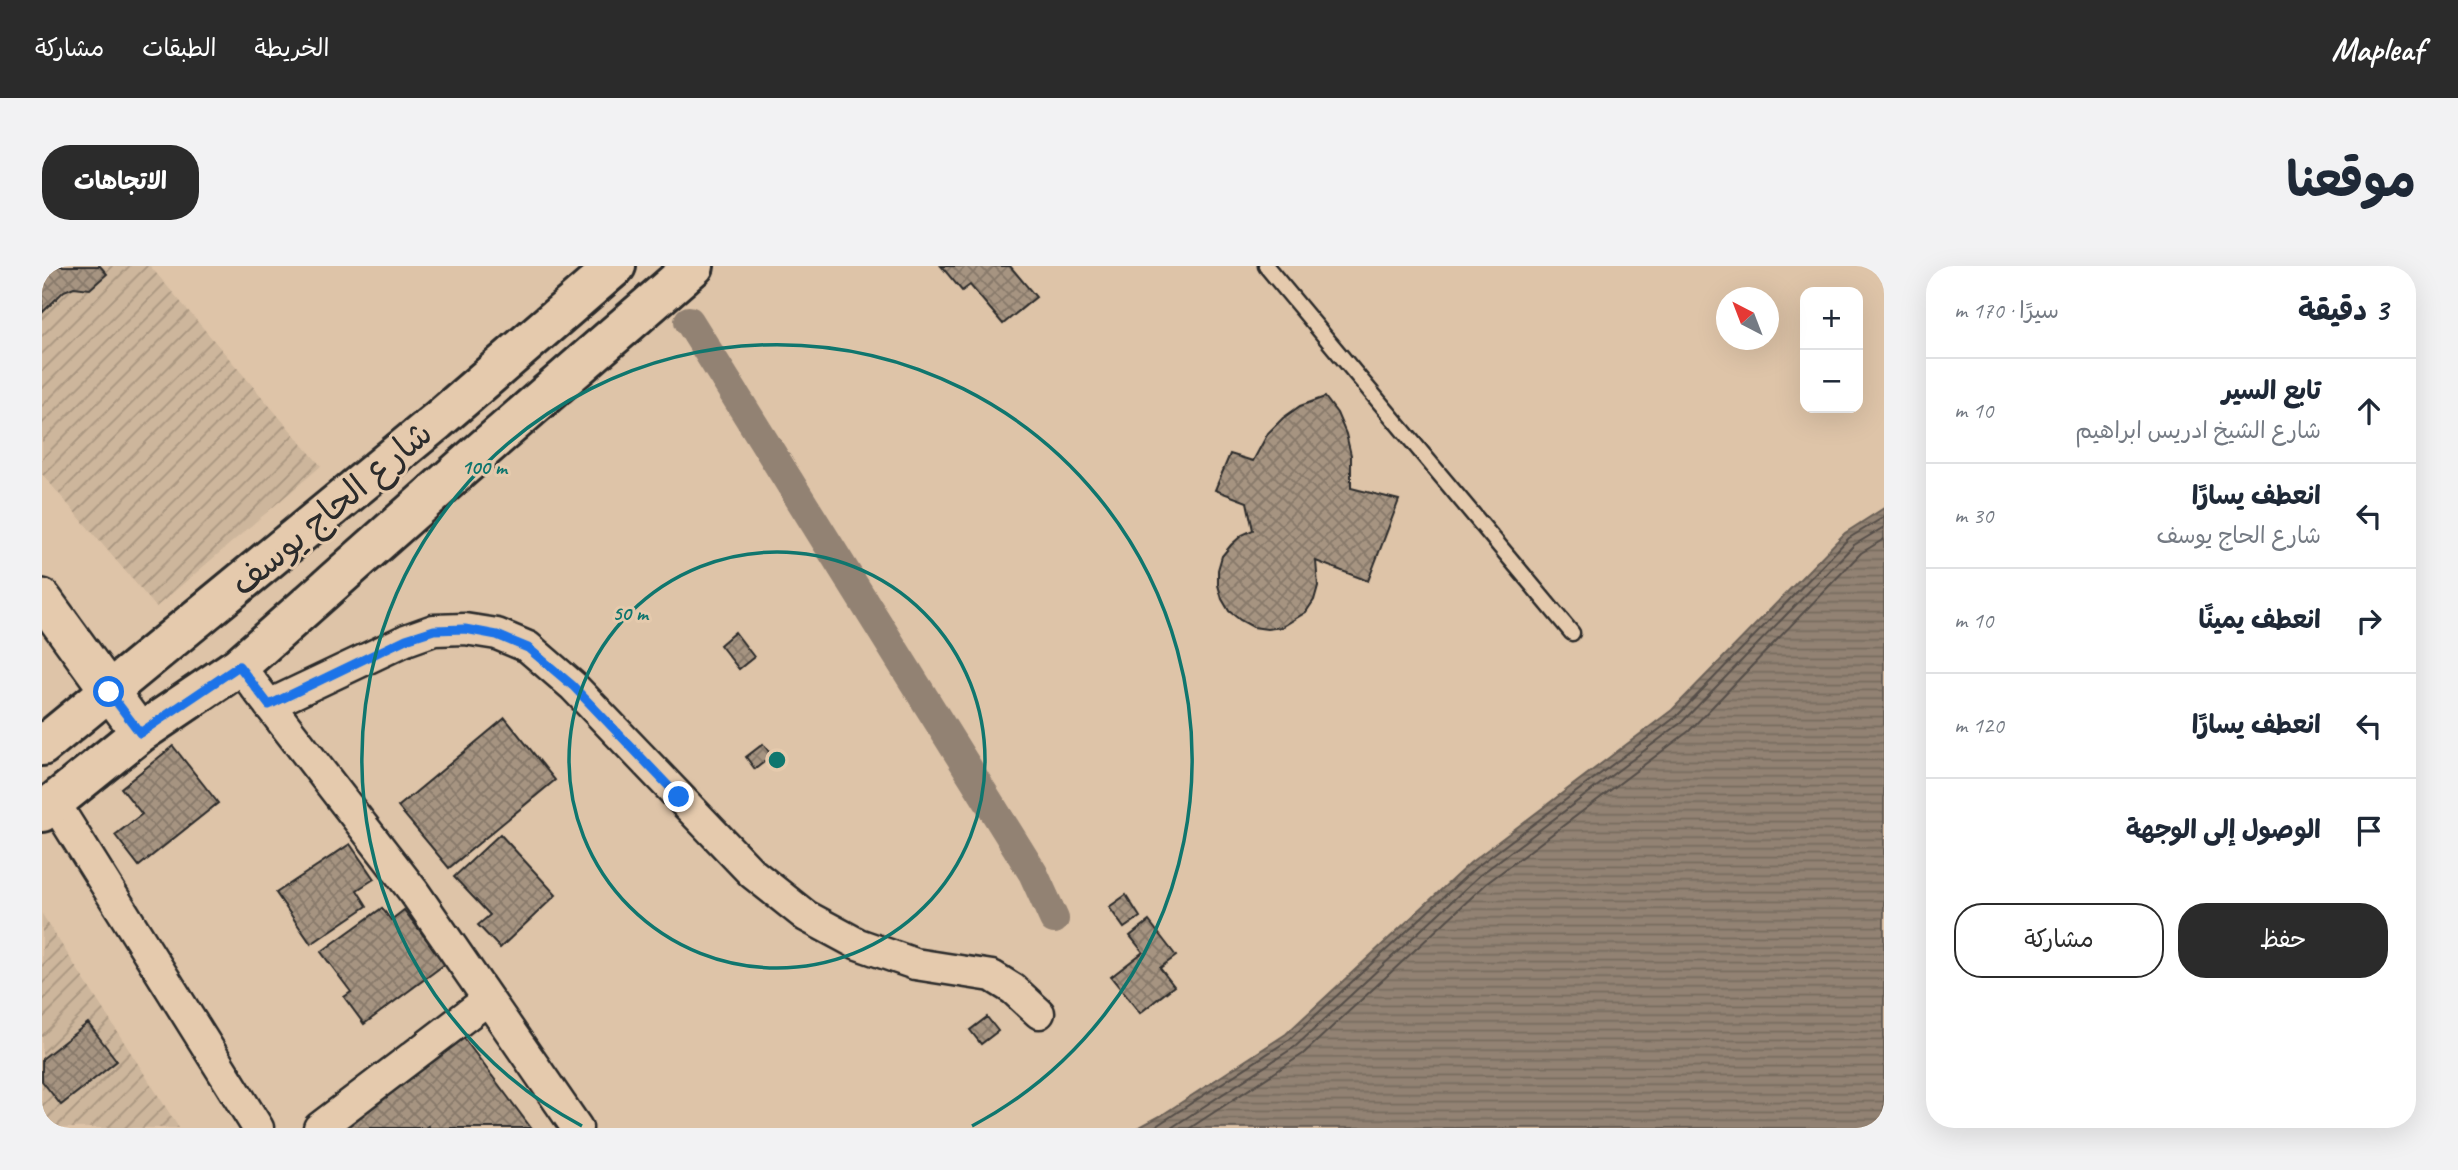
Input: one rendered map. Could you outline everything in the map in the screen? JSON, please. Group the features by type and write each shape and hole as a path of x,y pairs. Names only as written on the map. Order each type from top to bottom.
{"main road":[{"name":"شارع الحاج يوسف","path":"42,746 437,421 616,266"},
{"name":"شارع الحاج يوسف","path":"48,807 140,733 239,666 694,266"}],"street":[{"path":"42,598 140,733"},
{"path":"269,705 406,639 434,630 465,629 497,635 528,648 573,686 752,873 806,916 858,944 915,964 992,976 1013,989 1039,1013"},
{"path":"239,666 414,892 577,1128"},
{"path":"48,807 258,1128"},
{"path":"319,1128 487,1000"}],"lane":[{"path":"1266,266 1572,632"}],"shaded area":[{"path":"42,266 150,266 321,466 156,607 42,474"},
{"path":"42,914 179,1128 42,1128"}],"water":[{"path":"1884,508 1884,1128 1138,1128 1286,1034 1470,863 1672,710 1845,533"}],"building":[{"path":"42,266 100,266 107,274 90,289 74,287 64,291 42,313"},
{"path":"941,266 1010,266 1036,297 1003,324 970,285 962,291"},
{"path":"1325,397 1337,413 1346,434 1351,455 1351,488 1399,500 1368,581 1316,561 1318,586 1314,600 1306,612 1282,627 1253,627 1229,611 1218,585 1222,556 1242,535 1253,530 1247,502 1215,490 1230,454 1253,461 1268,433 1283,418 1300,406"},
{"path":"735,632 754,657 739,669 720,645"},
{"path":"505,718 555,780 449,868 398,807"},
{"path":"763,744 772,756 755,769 746,757"},
{"path":"173,746 218,803 139,866 115,835 142,814 121,788"},
{"path":"500,834 556,895 500,948 478,925 490,915 454,877"},
{"path":"350,844 374,879 357,890 367,906 311,944 276,893"},
{"path":"1126,895 1140,917 1124,928 1109,907"},
{"path":"382,908 391,920 404,910 445,964 364,1024 344,997 351,992 321,952"},
{"path":"1149,921 1176,956 1160,968 1174,986 1140,1013 1111,977 1143,952 1130,936"},
{"path":"987,1017 998,1031 981,1044 970,1030"},
{"path":"88,1023 117,1061 61,1105 42,1081 42,1059"},
{"path":"463,1037 531,1128 342,1128"}],"waterway":[{"path":"689,321 1033,873 1054,919"}],"route":[{"path":"109,692 140,733 239,666 269,705 406,639 434,630 465,629 497,635 528,648 573,686 679,797"}]}
